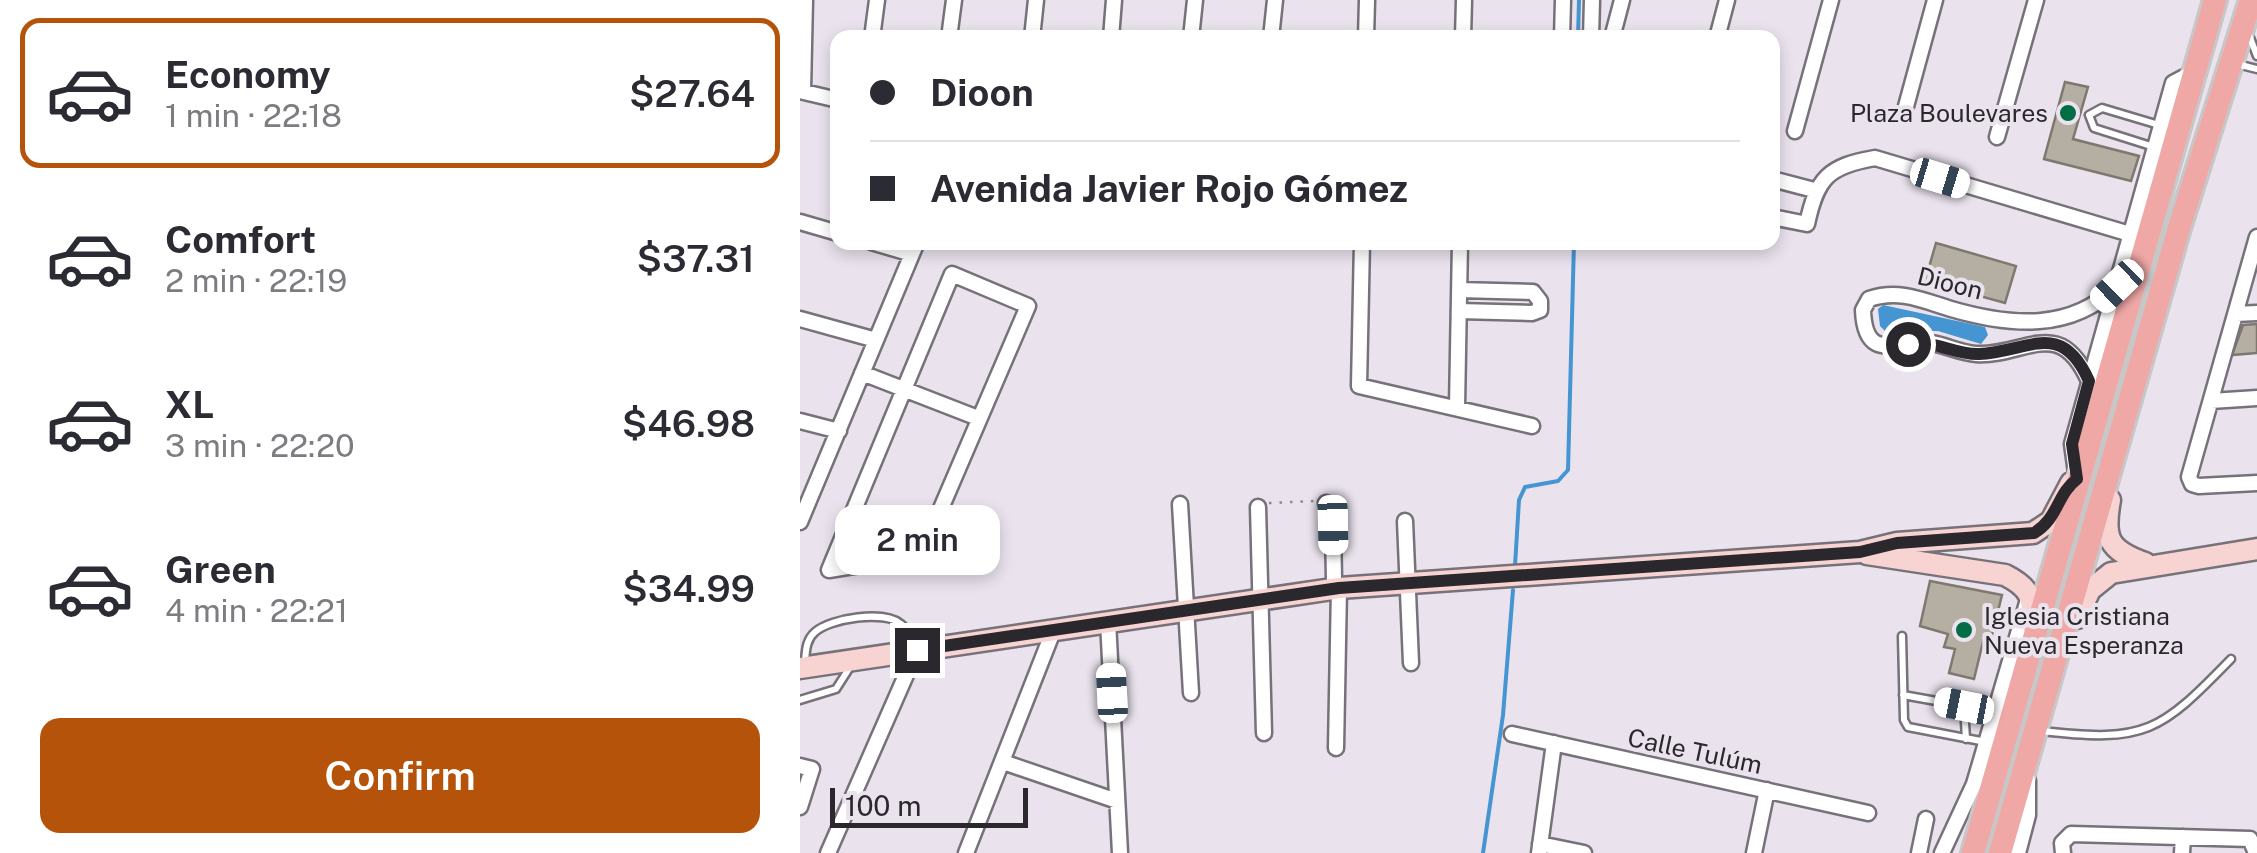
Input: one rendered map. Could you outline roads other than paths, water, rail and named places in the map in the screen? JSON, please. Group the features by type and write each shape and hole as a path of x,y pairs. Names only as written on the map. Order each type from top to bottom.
{"main road":[{"path":"1973,853 2171,122 2194,72 2215,0"},
{"path":"2000,853 2179,228 2234,58 2245,7"},
{"path":"2194,72 2198,90 2204,94 2214,94 2223,87"},
{"path":"2171,122 2192,113 2202,126 2182,196 2179,228"}],"street":[{"path":"873,30 876,0"},
{"path":"951,30 954,0"},
{"path":"1033,30 1036,0"},
{"path":"1111,30 1114,0"},
{"path":"1192,30 1195,0"},
{"path":"1272,30 1276,0"},
{"path":"1366,30 1367,0"},
{"path":"1464,0 1464,30"},
{"path":"1562,0 1562,30"},
{"path":"1592,0 1592,30"},
{"path":"1614,30 1622,0"},
{"path":"1719,30 1727,0"},
{"path":"1795,131 1831,0"},
{"path":"1905,110 1936,0"},
{"path":"1997,137 2036,0"},
{"path":"803,7 802,91 830,98"},
{"path":"802,668 1339,588 1860,552 1897,543 2034,533 2050,521 2065,488 2077,479 2072,444 2117,286 2140,237 2156,147 2171,122"},
{"path":"1780,219 1806,224 1814,190 1840,164 1875,158 2140,237"},
{"path":"1780,181 1814,190"},
{"path":"800,222 830,231"},
{"path":"2257,236 2189,477 2192,484 2257,483"},
{"path":"800,521 913,250"},
{"path":"1362,250 1359,386 1532,426"},
{"path":"1457,407 1460,250"},
{"path":"952,274 1028,306 921,555 829,570 904,390 952,274"},
{"path":"2089,381 2072,353 2052,343 2056,322 2085,313 2117,286"},
{"path":"1459,290 1533,292 1540,301 1540,310 1532,313 1459,311"},
{"name":"Dioon","path":"2052,343 1978,354 1922,342 1894,348 1880,346 1869,335 1863,310 1868,299 1899,294 1976,315 2056,322"},
{"path":"2235,314 2257,313"},
{"path":"2002,349 2010,330 2004,318"},
{"path":"800,319 876,340"},
{"path":"862,373 978,418"},
{"path":"2211,400 2257,398"},
{"path":"2126,415 2105,529 2112,548 2146,564"},
{"path":"800,420 839,431"},
{"path":"1326,503 1333,525 1334,580 1339,588 1336,748"},
{"path":"1180,504 1191,693"},
{"path":"1258,507 1264,733"},
{"path":"1406,520 1412,663"},
{"path":"2051,680 2084,598 2096,582 2110,573 2146,564 2257,549"},
{"path":"1860,552 2004,575 2024,584 2034,600 2033,635"},
{"path":"1942,853 1988,743 2029,593"},
{"path":"1108,621 1120,853"},
{"path":"966,853 1054,629"},
{"path":"828,853 917,650"},
{"name":"Calle Tulúm","path":"1512,734 1868,813"},
{"path":"1554,743 1540,848 1584,853"},
{"path":"1003,762 1118,801"},
{"path":"2018,853 2028,815 2027,762"},
{"path":"800,766 812,769 813,776 800,808"},
{"path":"1754,853 1767,790"},
{"path":"1918,853 1926,819"},
{"path":"1963,853 1982,819"},
{"path":"2062,853 2062,843 2070,834 2183,845 2255,847"}],"lane":[{"path":"2234,58 2255,55 2245,7"},
{"path":"2234,58 2257,70"},
{"path":"2156,147 2094,128 2090,115 2102,108 2171,122"},
{"path":"802,668 807,643 817,629 842,620 888,618 902,624 917,650"},
{"path":"1902,636 1908,727 1988,743"},
{"path":"2036,730 2130,734 2150,730 2186,704 2231,659"},
{"path":"800,700 836,689 855,660"},
{"path":"1903,695 1964,706 1966,739"}],"water":[{"path":"1883,305 1985,327 1988,335 1981,344 1938,331 1919,331 1910,320 1885,331 1880,326 1878,309"}],"waterway":[{"path":"1578,30 1579,0"},
{"path":"1515,566 1519,500 1525,487 1558,481 1568,470 1574,250"},
{"path":"1483,853 1503,715 1513,590"}],"place":[{"name":"Plaza Boulevares","path":"2068,113"},
{"name":"Iglesia Cristiana Nueva Esperanza","path":"1964,630"}]}
